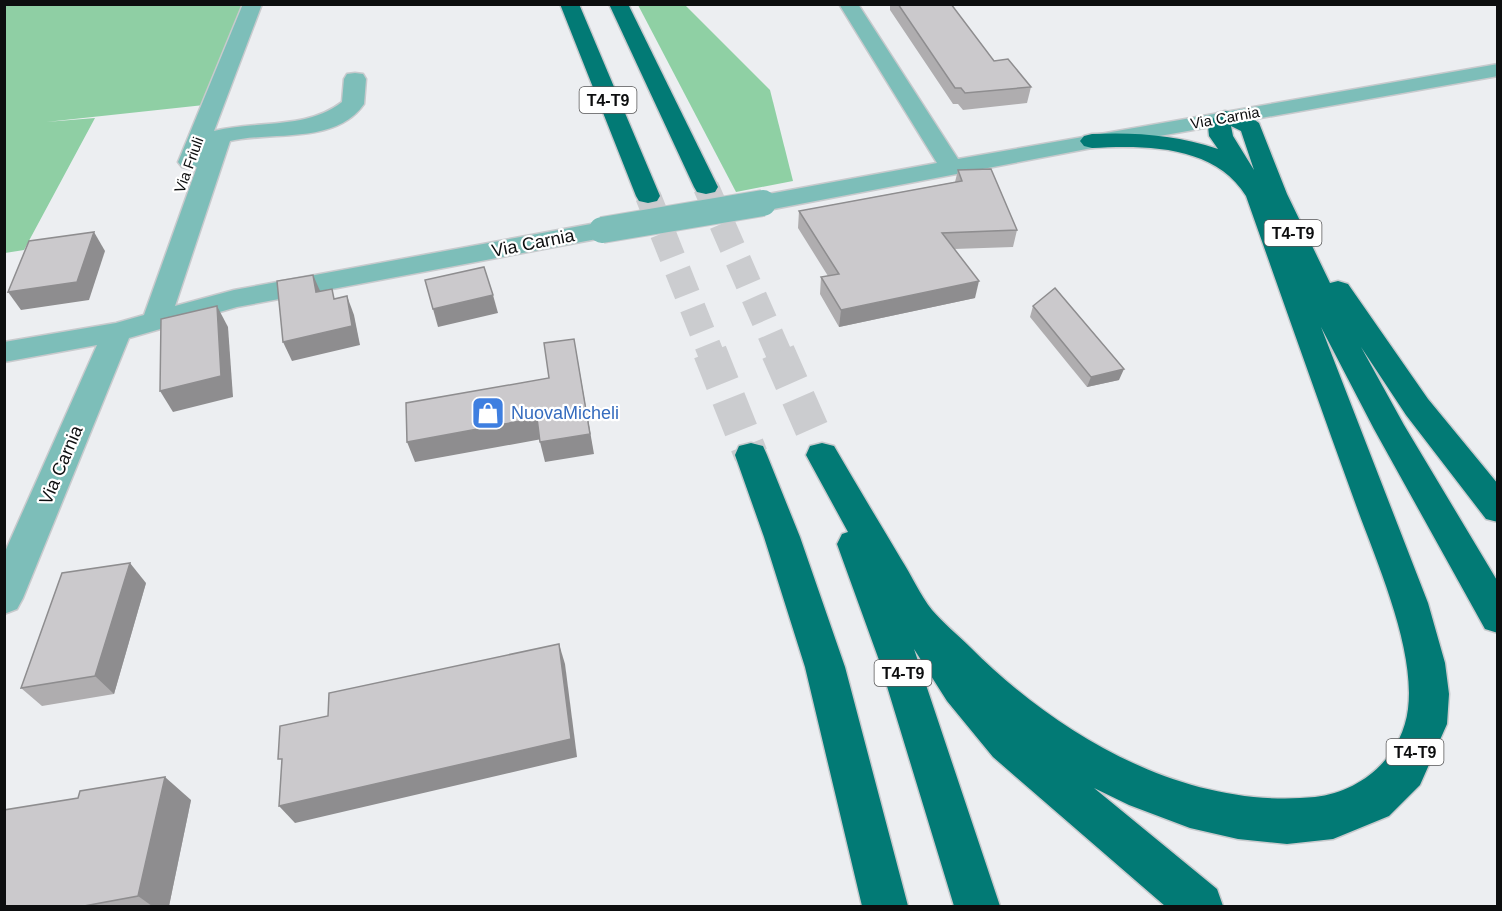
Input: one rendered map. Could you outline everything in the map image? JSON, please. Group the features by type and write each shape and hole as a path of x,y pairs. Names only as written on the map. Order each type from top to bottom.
{"highway":[{"name":"T4-T9","path":"569,4 648,196"},
{"name":"T4-T9","path":"618,4 706,187"},
{"path":"1254,134 1257,118 1268,111"},
{"name":"T4-T9","path":"1225,118 1220,126 1221,135 1417,407 1497,509"},
{"path":"1225,118 1241,121 1254,134"},
{"name":"T4-T9","path":"917,620 999,700 1066,747 1104,771 1188,805 1231,816 1275,823 1312,820 1352,812 1380,797 1400,778 1415,752 1426,722 1428,687 1423,648 1409,603 1261,191 1254,134"},
{"name":"T4-T9","path":"1092,141 1136,139 1180,146 1233,167 1261,191 1390,429 1497,617"},
{"name":"T4-T9","path":"977,906 899,660 820,449 917,620 958,685 987,722 1008,743 1200,906"},
{"path":"751,455 782,537 825,667 885,906"},
{"path":"865,825 872,906"}],"street":[{"name":"Via Friuli","path":"134,327 210,109 253,4"},
{"path":"134,327 220,136 237,82 269,4"},
{"path":"848,4 952,168"},
{"name":"Via Carnia","path":"4,352 134,327 234,299 1092,141 1497,70"},
{"path":"220,136 318,126 342,116 353,104 355,79"},
{"name":"Via Carnia","path":"4,598 134,327"}],"green space":[{"path":"5,5 244,5 204,105 46,122 95,118 24,250 5,253"},
{"path":"638,5 685,5 770,90 793,181 736,192"}],"building":[{"path":"898,4 951,4 994,61 1008,59 1031,87 965,93 961,88 955,88"},
{"path":"991,169 1017,230 942,233 979,281 841,310 821,277 839,274 799,211 962,181 958,170"},
{"path":"94,232 77,282 8,292 29,241"},
{"path":"484,267 493,295 433,309 425,280"},
{"path":"313,275 316,292 332,289 334,299 347,296 352,326 283,342 277,281"},
{"path":"1055,288 1124,369 1091,377 1033,306"},
{"path":"217,306 221,376 160,391 161,319"},
{"path":"574,339 590,434 540,442 537,418 407,442 406,403 549,378 544,343"},
{"path":"130,563 95,676 21,688 62,573"},
{"path":"559,644 571,739 279,806 282,759 278,759 280,726 328,716 329,693"},
{"path":"165,777 138,896 84,906 4,906 4,810 78,798 80,791"}],"tunnel":[{"path":"706,187 779,354"},
{"path":"648,196 711,354"},
{"path":"710,352 751,455"},
{"path":"778,352 818,443"}],"place":[{"name":"NuovaMicheli","path":"488,413"}]}
